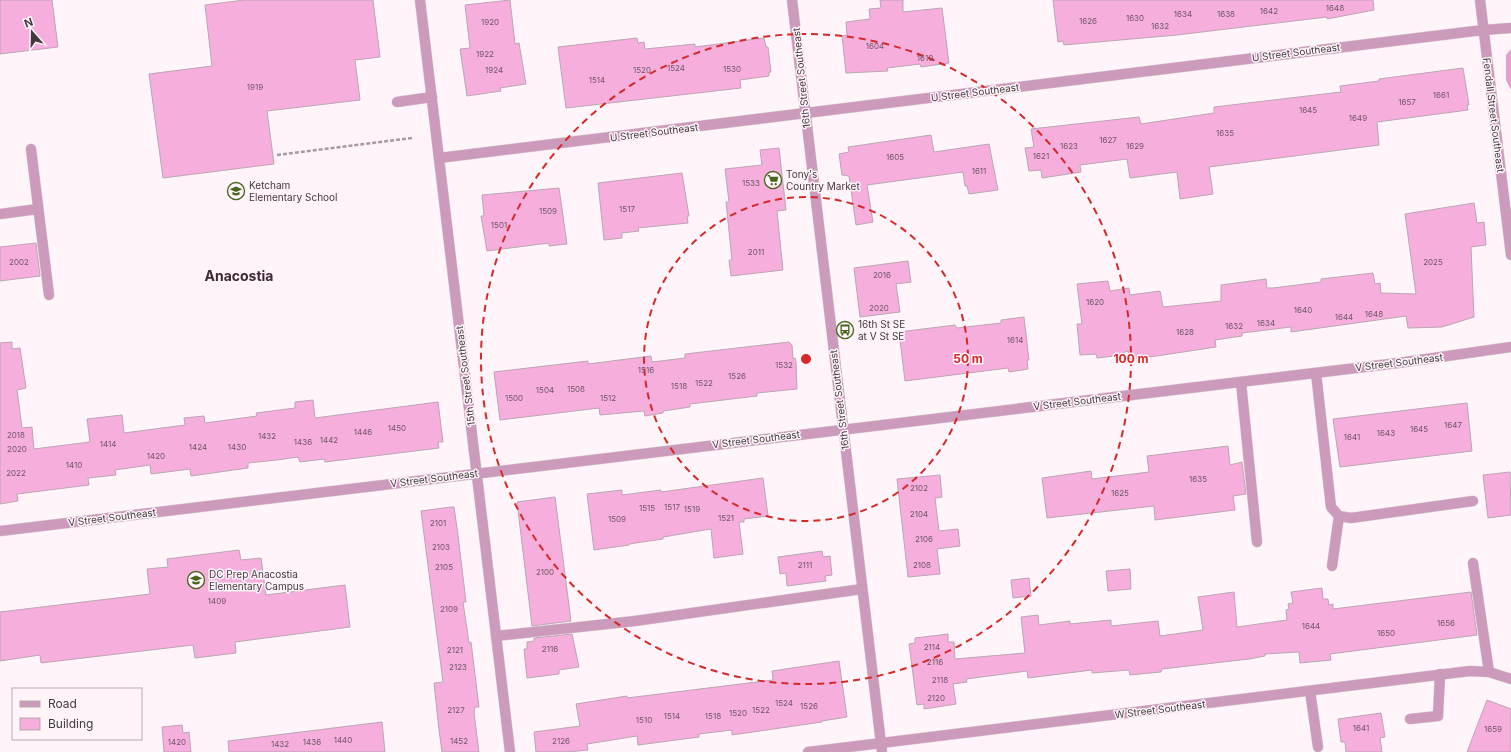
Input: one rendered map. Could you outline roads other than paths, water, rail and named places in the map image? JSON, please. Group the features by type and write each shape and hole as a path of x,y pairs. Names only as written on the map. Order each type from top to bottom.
{"street":[{"name":"15th Street Southeast","path":"420,0 510,752"},
{"name":"16th Street Southeast","path":"792,0 881,748"},
{"name":"Fendall Street Southeast","path":"1480,0 1511,255"},
{"name":"U Street Southeast","path":"439,158 1483,30 1511,28"},
{"path":"397,102 432,97"},
{"path":"31,149 49,295"},
{"path":"0,214 38,209"},
{"name":"V Street Southeast","path":"0,531 842,428 1316,373 1511,347"},
{"path":"1316,373 1331,506 1339,516 1351,518 1473,501"},
{"path":"1240,382 1257,542"},
{"path":"1332,566 1339,516"},
{"path":"1473,563 1489,672"},
{"path":"496,636 635,621 862,589"},
{"name":"W Street Southeast","path":"808,752 881,748 1440,674 1470,671 1489,672 1511,679"},
{"path":"1410,719 1438,716 1440,674"},
{"path":"1310,691 1318,747"}],"place":[{"name":"Tony's Country Market","path":"773,180"},
{"name":"Ketcham Elementary School","path":"236,191"},
{"name":"16th St SE at V St SE","path":"845,330"},
{"name":"DC Prep Anacostia Elementary Campus","path":"196,580"}],"district":[{"name":"Anacostia","path":"239,276"}]}
